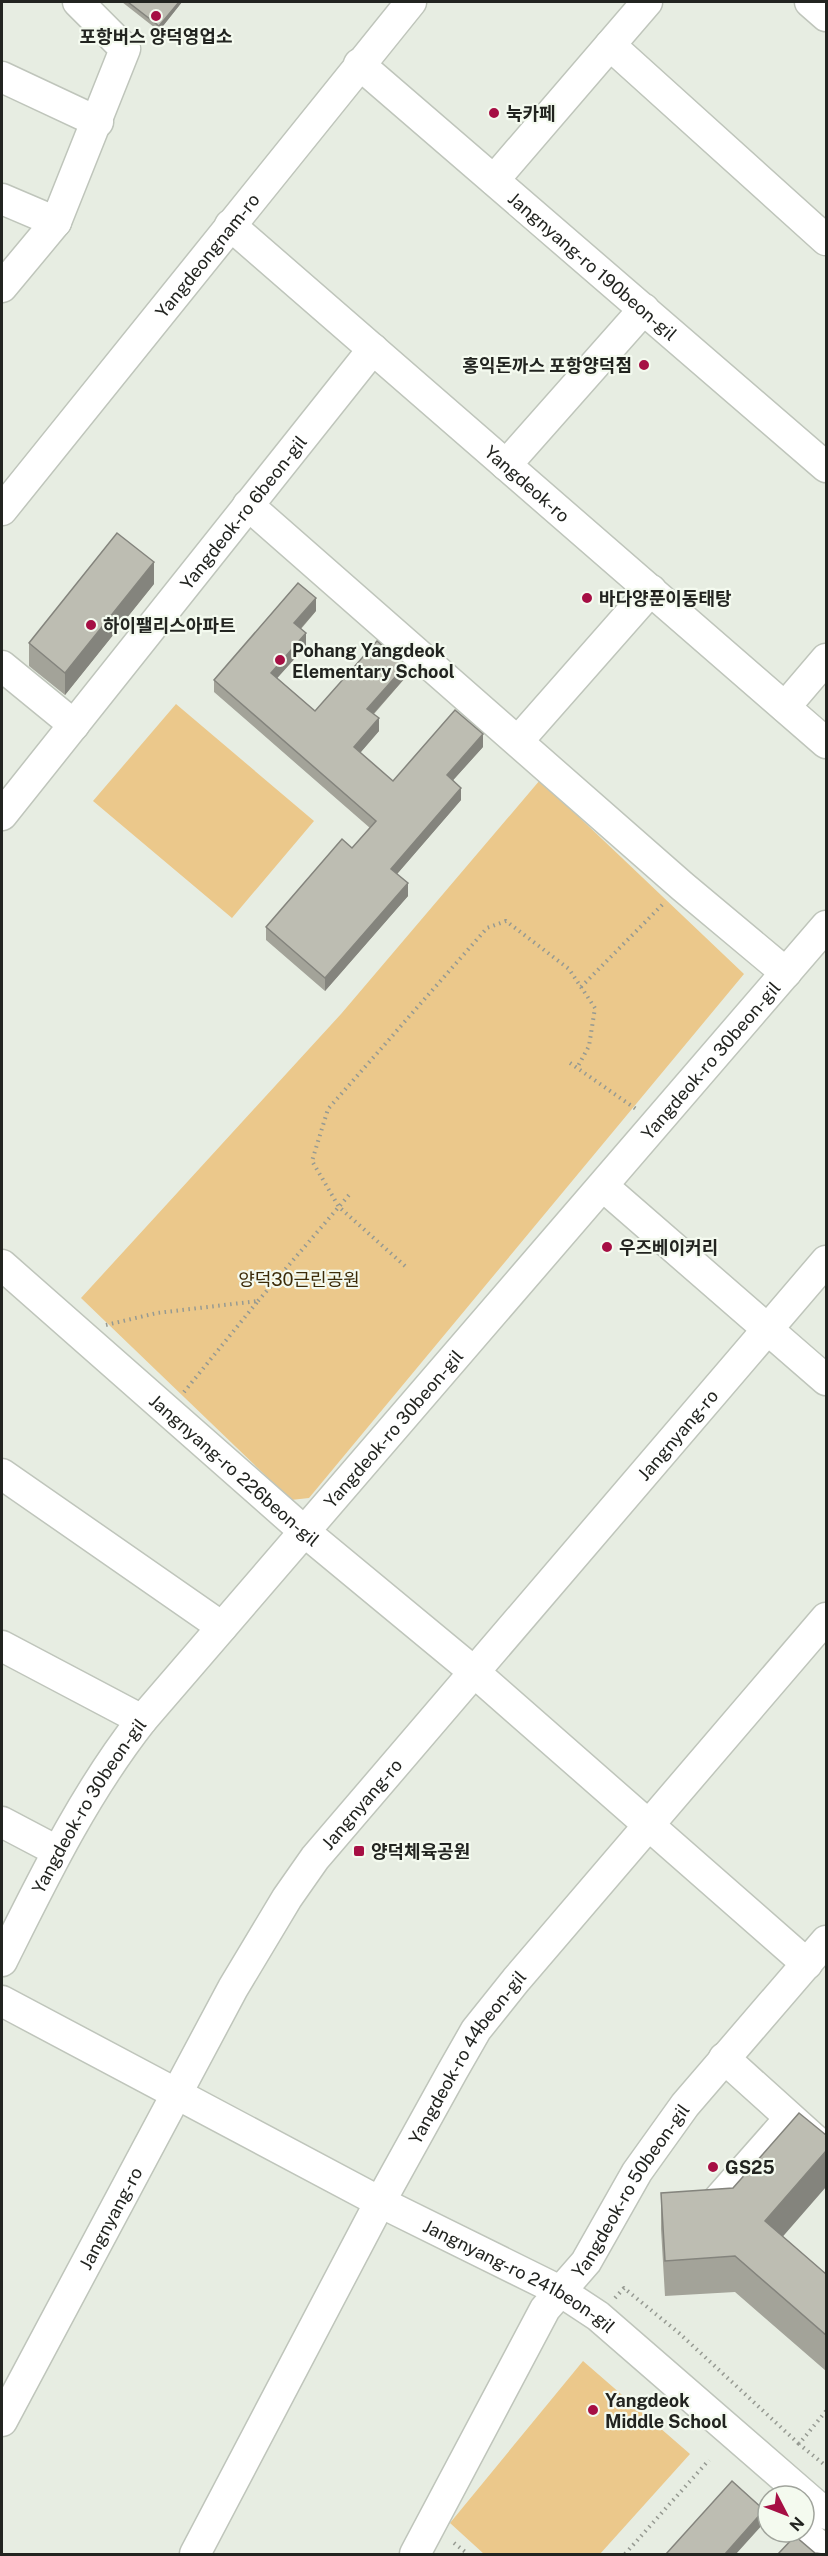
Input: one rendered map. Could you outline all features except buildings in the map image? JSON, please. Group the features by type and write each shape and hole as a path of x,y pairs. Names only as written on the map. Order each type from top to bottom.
{"street":[{"path":"2,287 57,222 125,49 78,2"},
{"name":"Yangdeongnam-ro","path":"2,510 411,2"},
{"path":"494,180 647,2"},
{"path":"810,2 826,16"},
{"path":"610,45 826,240"},
{"name":"Jangnyang-ro 190beon-gil","path":"359,64 826,467"},
{"path":"2,77 98,122"},
{"path":"2,199 57,222"},
{"name":"Yangdeok-ro","path":"230,225 826,743"},
{"path":"506,465 644,309"},
{"name":"Yangdeok-ro 6beon-gil","path":"2,815 373,350"},
{"path":"248,505 682,886 786,973"},
{"path":"518,741 651,590"},
{"path":"785,707 826,659"},
{"path":"2,666 75,725"},
{"name":"Yangdeok-ro 30beon-gil","path":"2,1960 57,1851 109,1763 142,1720 604,1187 826,926"},
{"path":"604,1187 826,1380"},
{"name":"Jangnyang-ro","path":"2,2421 259,1941 309,1866 348,1817 826,1261"},
{"name":"Jangnyang-ro 226beon-gil","path":"2,1265 304,1532 473,1671 807,1964"},
{"path":"2,1474 222,1627"},
{"name":"Yangdeok-ro 44beon-gil","path":"195,2554 380,2202 476,2030 494,2006 826,1618"},
{"path":"2,1647 142,1720"},
{"path":"2,1822 57,1851"},
{"name":"Yangdeok-ro 50beon-gil","path":"415,2554 545,2309 586,2262 626,2190 663,2135 724,2058 826,1941"},
{"name":"Jangnyang-ro 241beon-gil","path":"2,2001 380,2202 560,2291 598,2316 790,2484"},
{"path":"724,2058 826,2150"},
{"path":"718,2200 790,2118"}],"path":[{"path":"581,987 682,886"},
{"path":"405,1266 339,1207 312,1161 328,1109 487,928 506,921 569,969 595,1008 589,1046 577,1068"},
{"path":"570,1063 657,1123"},
{"path":"168,1412 258,1301 349,1195"},
{"path":"79,1331 157,1313 258,1301"},
{"path":"598,2316 624,2288 679,2333 799,2444 826,2466"},
{"path":"799,2444 826,2410"},
{"path":"625,2554 709,2460"},
{"path":"454,2542 468,2554"}],"green space":[{"path":"176,704 314,821 232,918 93,801"},
{"name":"양덕30근린공원","path":"540,780 744,974 309,1498 291,1500 81,1298 341,1014"},
{"path":"583,2361 690,2454 600,2554 484,2554 450,2523"}],"place":[{"name":"포항버스 양덕영업소","path":"156,16"},
{"name":"눅카페","path":"494,113"},
{"name":"홍익돈까스 포항양덕점","path":"644,365"},
{"name":"바다양푼이동태탕","path":"587,598"},
{"name":"하이팰리스아파트","path":"91,625"},
{"name":"Pohang Yangdeok Elementary School","path":"280,660"},
{"name":"우즈베이커리","path":"607,1247"},
{"name":"양덕체육공원","path":"359,1851"},
{"name":"GS25","path":"713,2167"},
{"name":"Yangdeok Middle School","path":"593,2410"}]}
